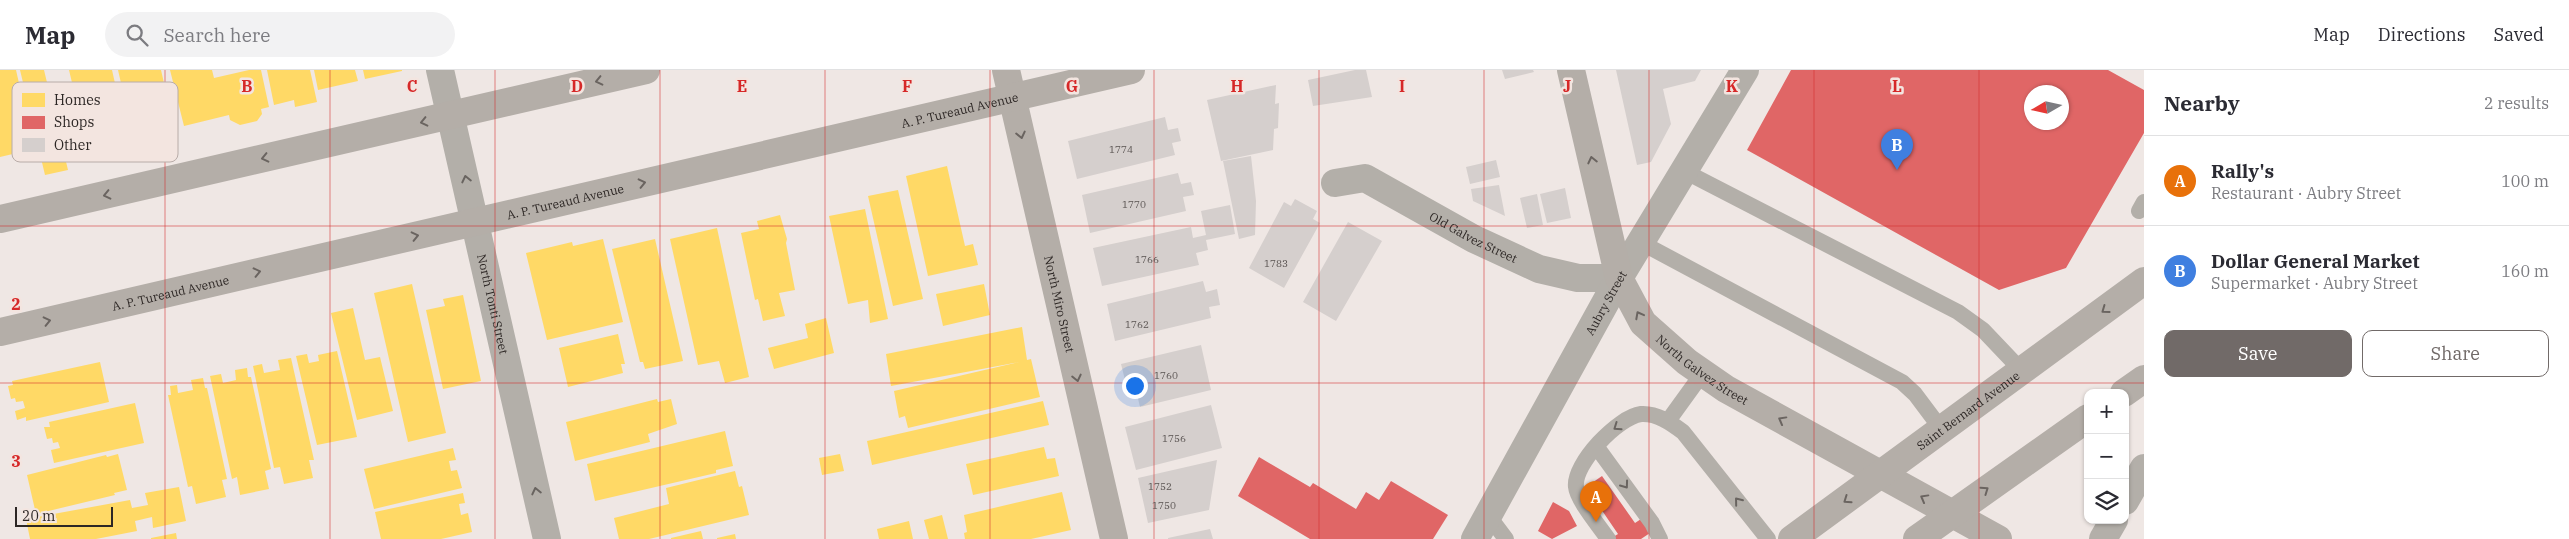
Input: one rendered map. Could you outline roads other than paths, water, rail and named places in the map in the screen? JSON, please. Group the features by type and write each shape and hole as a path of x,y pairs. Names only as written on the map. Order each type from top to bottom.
{"street":[{"name":"North Tonti Street","path":"440,70 547,539"},
{"path":"0,219 646,70"},
{"name":"North Miro Street","path":"1006,70 1114,539"},
{"name":"A. P. Tureaud Avenue","path":"0,332 1131,70"},
{"name":"North Galvez Street","path":"1571,70 1619,278 1643,323 1702,374 1998,539"},
{"name":"Aubry Street","path":"1475,539 1619,278 1745,70"},
{"name":"Old Galvez Street","path":"1335,183 1365,178 1474,238 1539,269 1578,278 1619,278"},
{"name":"Saint Bernard Avenue","path":"1792,539 1882,475 2144,281"},
{"path":"2129,390 2144,379"},
{"path":"1917,539 2084,421"},
{"path":"2129,493 2144,468"},
{"path":"2103,539 2112,524"}],"lane":[{"path":"1684,171 1958,312 1983,330 2022,371"},
{"path":"1640,242 1902,382 1915,394 1942,430"},
{"path":"1668,421 1702,374"},
{"path":"1608,539 1576,490 1575,478 1596,446 1607,434 1633,416 1644,414 1668,421 1683,432 1768,539"},
{"path":"1596,446 1652,523 1660,539"},
{"path":"1488,515 1506,539"}],"place":[{"name":"Dollar General Market","path":"1897,170"},
{"name":"Rally's","path":"1596,522"}]}
